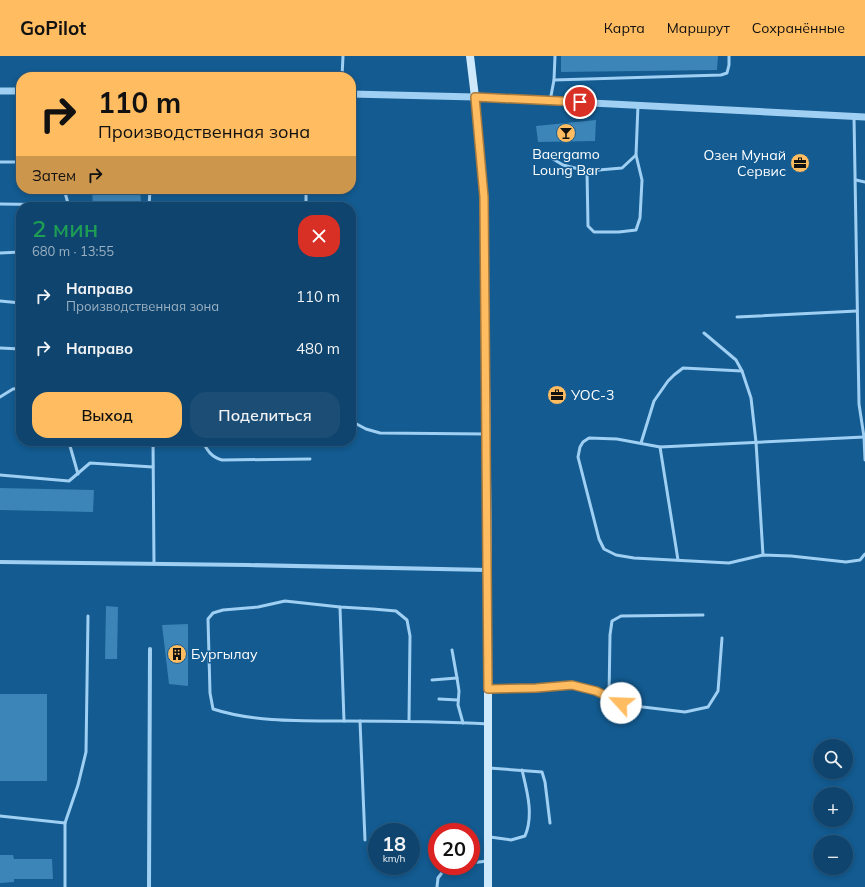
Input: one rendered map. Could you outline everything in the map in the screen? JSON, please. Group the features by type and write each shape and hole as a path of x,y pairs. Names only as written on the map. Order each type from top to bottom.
{"main road":[{"path":"470,56 484,197 488,570 488,887"}],"street":[{"path":"0,91 16,91"},
{"path":"356,94 475,97 865,118"},
{"path":"0,562 488,570"},
{"path":"149,887 150,649"}],"lane":[{"path":"342,72 343,56"},
{"path":"550,101 554,80 555,56"},
{"path":"554,80 721,75 726,73 730,56"},
{"path":"586,171 588,226 594,232 636,230 640,218 642,180 636,155 638,105"},
{"path":"854,117 858,404 864,437 865,460"},
{"path":"548,156 563,165 586,171 622,168 636,155"},
{"path":"0,162 16,162"},
{"path":"856,180 865,182"},
{"path":"0,204 16,204"},
{"path":"0,252 16,252"},
{"path":"0,301 16,303"},
{"path":"736,318 857,311"},
{"path":"704,333 736,360 742,371 751,398 756,442 763,555"},
{"path":"0,348 16,349"},
{"path":"640,443 654,401 674,375 683,368 742,371"},
{"path":"0,397 16,389"},
{"path":"356,424 366,429 380,433 486,434"},
{"path":"864,437 660,447 617,439 589,438 583,442 580,447 578,457 599,539 604,549 616,555 729,562 763,555 791,556 846,562 860,560 865,554"},
{"path":"70,446 78,474"},
{"path":"153,446 154,564"},
{"path":"205,446 215,459 222,460 310,460"},
{"path":"660,447 678,560"},
{"path":"0,475 69,481 90,463 153,467"},
{"path":"409,721 410,636 407,620 396,611 285,601 258,607 223,610 213,613 208,620 210,694 213,709 232,715 298,721 409,721 488,724"},
{"path":"340,607 344,721"},
{"path":"609,697 610,635 612,621 620,616 703,615"},
{"path":"65,887 65,823 78,785 86,752 88,616"},
{"path":"488,689 536,688 572,685 596,691 621,703 643,707 685,712 708,707 718,691 722,638"},
{"path":"452,650 458,678 458,705 463,723"},
{"path":"432,680 458,678"},
{"path":"439,698 458,700"},
{"path":"360,721 365,840"},
{"path":"488,768 542,772 545,782 550,823"},
{"path":"488,837 511,840 525,836 530,812 522,770"},
{"path":"0,816 65,823"},
{"path":"480,862 487,861"},
{"path":"437,887 438,878 440,875"}],"building":[{"path":"561,56 718,56 717,70 561,72"},
{"name":"Baergamo Loung Bar","path":"596,120 595,141 538,142 536,126"},
{"path":"92,194 140,194 141,202 93,202"},
{"path":"0,488 94,490 93,512 0,510"},
{"path":"106,606 118,607 117,659 105,659"},
{"name":"Бургылау","path":"188,624 188,686 169,684 162,625"},
{"path":"0,694 47,694 47,781 0,781"},
{"path":"0,855 13,855 14,859 52,859 53,879 14,879 14,882 0,883"}],"place":[{"name":"Baergamo Loung Bar","path":"566,133"},
{"name":"Озен Мунай Сервис","path":"800,163"},
{"name":"УОС-3","path":"557,395"},
{"name":"Бургылау","path":"177,654"}],"route":[{"path":"580,102 475,97 484,197 488,689 536,688 572,685 596,691 621,703"}]}
